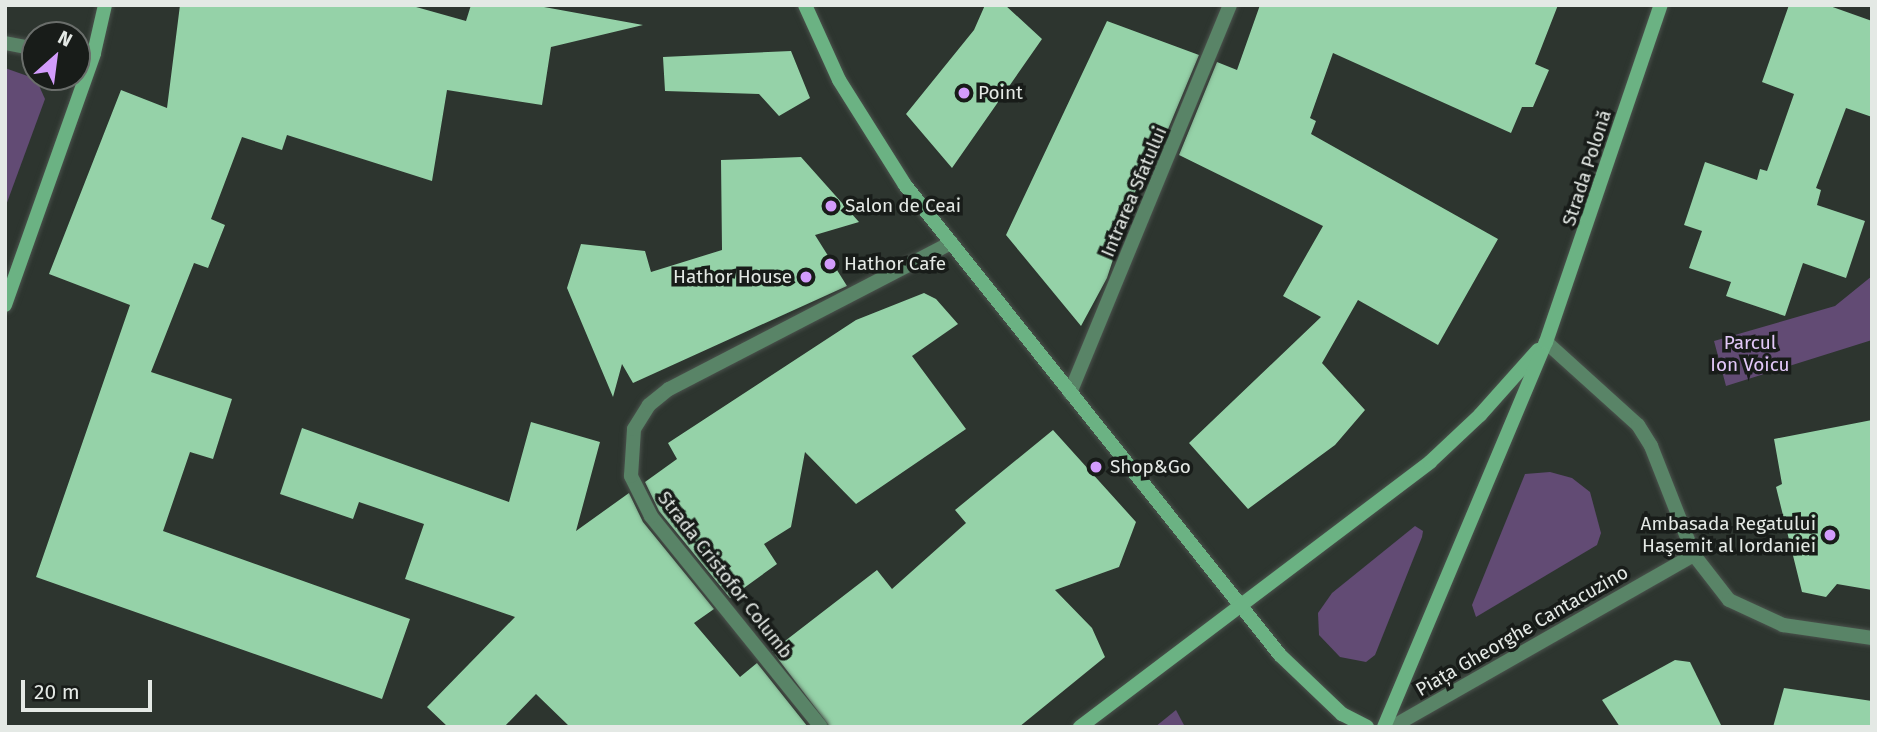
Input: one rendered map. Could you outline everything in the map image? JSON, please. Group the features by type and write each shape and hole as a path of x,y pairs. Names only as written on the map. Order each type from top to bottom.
{"street":[{"path":"5,305 94,53 105,5"},
{"path":"805,5 839,80 875,141 951,243 1241,605 1311,688 1342,714 1367,727"},
{"name":"Intrarea Sfatului","path":"1070,393 1230,5"},
{"name":"Strada Polonă","path":"1546,341 1661,5"},
{"name":"Strada Cristofor Columb","path":"821,727 651,516 631,475 634,429 649,405 669,389 951,243"},
{"path":"1080,727 1446,448 1546,341 1638,425 1651,446 1694,555 1729,600 1755,615 1783,625 1872,638"},
{"name":"Piața Gheorghe Cantacuzino","path":"1384,727 1546,341"},
{"name":"Piața Gheorghe Cantacuzino","path":"1392,727 1694,555"}],"green space":[{"path":"5,68 21,74 21,91 41,91 45,99 5,208"},
{"name":"Parcul Ion Voicu","path":"1872,276 1872,340 1726,386 1714,341 1835,306"},
{"path":"1550,472 1572,478 1590,492 1601,533 1597,545 1476,617 1472,605 1525,474"},
{"path":"1415,526 1423,531 1422,537 1375,655 1366,662 1340,657 1319,635 1318,613 1332,593"},
{"path":"1176,710 1185,727 1155,727"}],"building":[{"path":"180,5 409,5 466,21 471,5 533,5 643,25 551,47 542,105 447,90 432,181 287,135 282,150 242,137 211,219 225,225 208,268 194,263 151,372 232,399 213,459 190,452 163,531 410,619 382,699 36,577 130,305 49,274 121,90 167,108"},
{"path":"985,5 1005,5 1042,39 952,168 906,114 974,30"},
{"path":"1260,5 1558,5 1535,64 1549,70 1533,107 1522,107 1511,133 1333,53 1310,118 1316,121 1311,134 1498,239 1438,345 1358,300 1322,363 1365,410 1335,445 1248,509 1189,443 1321,317 1283,296 1323,226 1179,155 1217,62 1237,70"},
{"path":"1789,5 1827,5 1872,21 1872,117 1846,108 1816,188 1821,190 1817,205 1865,221 1846,278 1803,263 1785,316 1726,296 1731,282 1689,268 1702,231 1684,225 1705,162 1757,180 1760,169 1767,171 1794,94 1762,82"},
{"path":"1107,21 1199,55 1161,146 1157,144 1135,192 1107,278 1081,326 1006,235"},
{"path":"791,51 810,98 779,116 759,94 665,91 663,57"},
{"path":"801,157 859,222 815,235 847,286 633,383 622,364 613,397 567,288 581,244 645,251 651,272 722,250 721,160"},
{"path":"924,293 936,299 958,324 912,356 966,429 856,504 805,452 791,527 764,544 777,564 730,598 659,511 645,482 677,459 668,443 856,320"},
{"name":"Ambasada Regatului Haşemit al Iordaniei","path":"1872,420 1872,590 1837,584 1826,597 1802,592 1776,487 1782,484 1774,439"},
{"path":"531,422 600,442 576,531 629,493 643,522 714,609 694,623 740,677 757,663 808,727 570,727 536,694 504,727 448,727 427,707 515,617 405,579 424,524 359,502 353,519 280,494 302,428 509,502"},
{"path":"1053,430 1136,522 1119,567 1055,590 1092,628 1105,657 1019,727 830,727 772,651 877,570 892,589 966,523 955,510"},
{"path":"1675,660 1690,662 1722,727 1620,727 1602,700"},
{"path":"1784,688 1872,701 1872,727 1773,727"}],"place":[{"name":"Point","path":"964,93"},
{"name":"Salon de Ceai","path":"831,206"},
{"name":"Hathor Cafe","path":"830,264"},
{"name":"Hathor House","path":"806,277"},
{"name":"Shop&Go","path":"1096,467"},
{"name":"Ambasada Regatului Haşemit al Iordaniei","path":"1830,535"}]}
